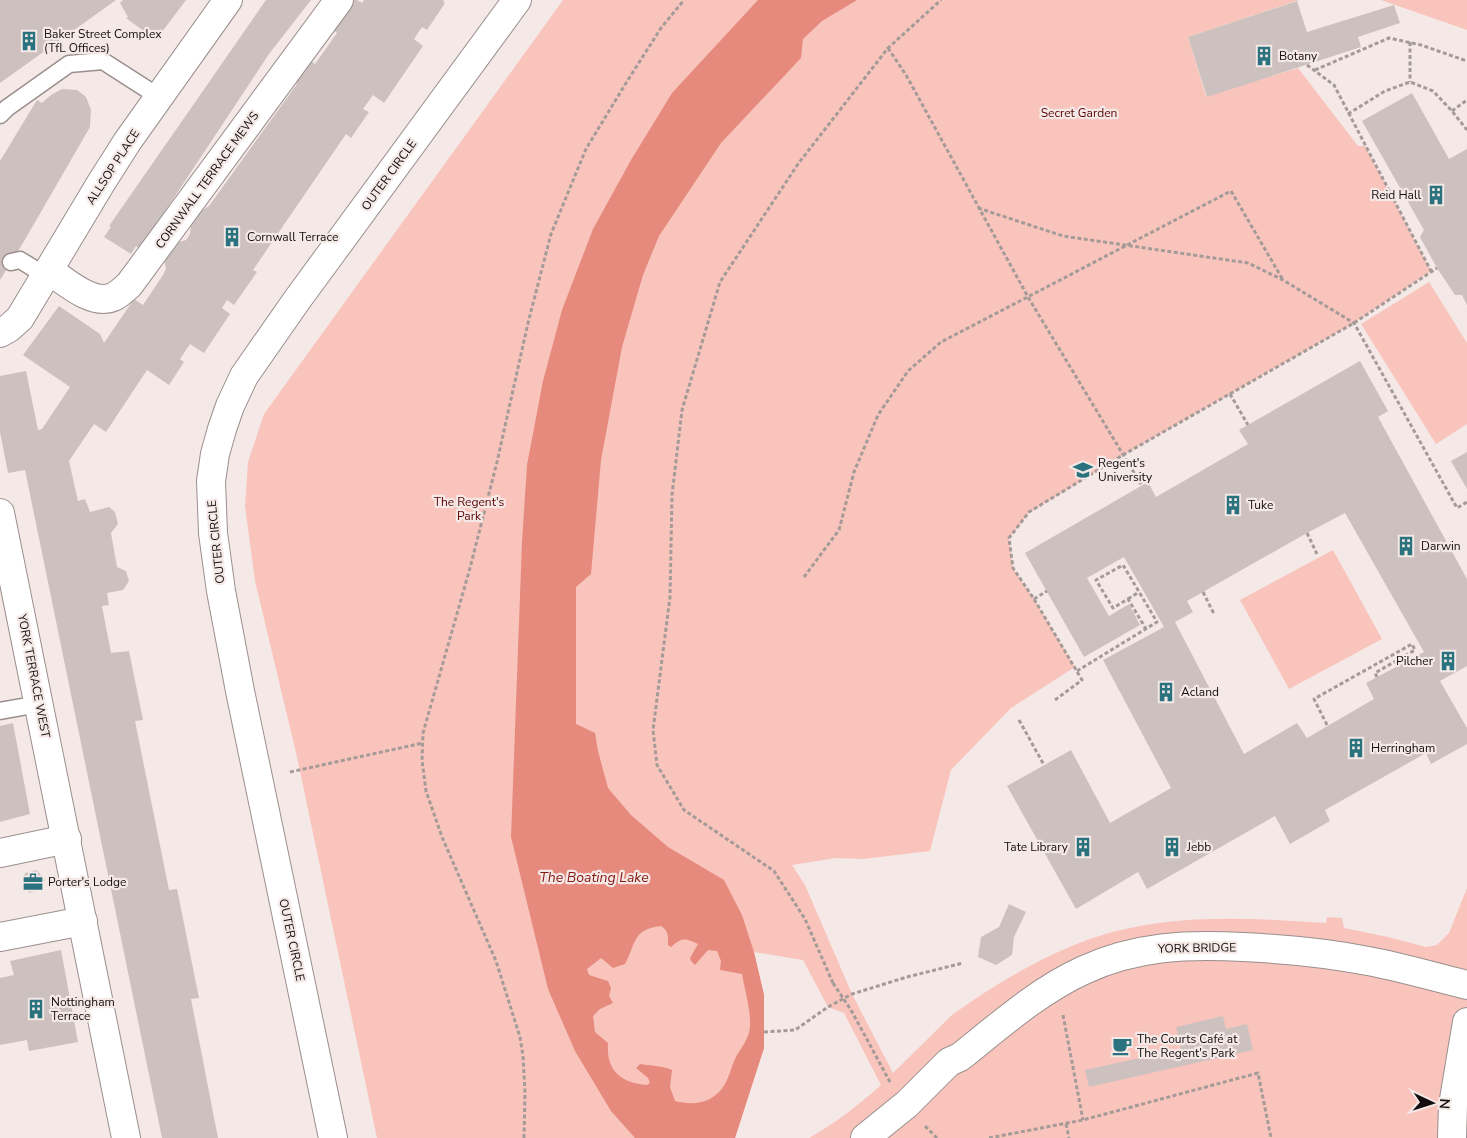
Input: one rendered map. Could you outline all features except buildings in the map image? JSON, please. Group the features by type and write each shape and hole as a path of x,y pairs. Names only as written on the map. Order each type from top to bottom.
{"street":[{"name":"ALLSOP PLACE","path":"0,333 10,328 20,318 101,183 228,0"},
{"name":"CORNWALL TERRACE MEWS","path":"48,273 97,299 114,297 124,289 155,252 339,0"},
{"name":"OUTER CIRCLE","path":"333,1138 221,591 213,533 212,472 222,429 244,376 303,292 517,0"},
{"name":"YORK TERRACE WEST","path":"0,513 6,569 39,704 126,1138"},
{"path":"0,852 67,839"},
{"path":"0,937 83,921"},
{"name":"YORK BRIDGE","path":"865,1138 907,1104 949,1062 960,1057 1051,987 1084,970 1142,950 1173,946 1214,946 1306,952 1368,961 1467,985"},
{"path":"1452,1138 1460,1106 1467,1022"}],"lane":[{"path":"0,115 69,64 103,60 159,97"},
{"path":"11,262 20,260 48,273"},
{"path":"0,711 39,704"}],"path":[{"path":"524,1138 523,1056 514,1014 496,961 442,837 426,791 422,760 423,733 470,568 497,462 528,323 552,234 586,149 661,28 684,0"},
{"path":"888,1080 851,1010 833,983 805,919 774,872 684,810 657,765 653,730 670,597 672,495 682,410 720,282 798,164 888,48 941,0"},
{"path":"1315,71 1389,38 1410,42 1467,61"},
{"path":"1410,42 1410,82"},
{"path":"888,48 906,75 1028,297 1142,486"},
{"path":"1307,65 1334,85 1431,271"},
{"path":"1348,114 1385,91 1410,82 1432,90 1467,130"},
{"path":"1452,111 1467,100"},
{"path":"804,577 839,530 854,472 878,415 908,370 941,342 1231,191 1283,280"},
{"path":"978,208 1062,236 1248,263 1283,280 1354,323 1457,508 1467,502"},
{"path":"1055,700 1082,680 1034,599 1013,568 1009,538 1029,512 1123,454 1354,323 1437,268"},
{"path":"1230,394 1248,425"},
{"path":"1307,533 1317,554"},
{"path":"1077,671 1157,622 1123,565 1096,580 1113,608 1138,592"},
{"path":"1034,599 1047,591"},
{"path":"1203,592 1214,614"},
{"path":"1128,599 1146,629"},
{"path":"1327,725 1314,699 1412,644 1415,650 1375,673 1377,677"},
{"path":"1019,720 1044,765"},
{"path":"290,772 422,743"},
{"path":"764,1032 795,1030 828,1007 852,994 907,977 963,963"},
{"path":"1062,1011 1083,1120"},
{"path":"989,1138 1083,1120 1258,1073 1271,1138"},
{"path":"1066,1124 1068,1138"},
{"path":"925,1125 937,1138"}],"green space":[{"name":"The Regent's Park","path":"563,0 1299,0 1188,37 1206,96 1298,68 1358,146 1365,146 1431,271 1354,323 1123,455 1029,513 1009,538 1013,568 1075,667 1011,708 951,770 930,851 863,859 836,858 792,865 805,885 852,994 893,1073 953,1014 970,1002 1004,980 1040,961 1096,937 1124,929 1181,921 1239,919 1326,923 1327,917 1342,918 1344,928 1426,947 1437,945 1449,933 1467,888 1467,1138 809,1138 864,1100 881,1085 844,1013 828,1007 803,960 754,952 764,995 764,1048 735,1138 377,1138 297,757 255,581 245,506 248,462 264,414"},
{"path":"1381,0 1467,0 1467,30"},
{"path":"1429,282 1467,343 1467,424 1436,444 1361,324"},
{"path":"1333,550 1382,639 1289,689 1240,600"}],"water":[{"name":"The Boating Lake","path":"758,0 857,0 822,21 803,39 801,58 721,143 659,236 643,275 622,347 601,460 591,574 576,587 576,724 595,733 608,788 631,815 668,847 724,880 742,915 754,952 764,995 764,1048 735,1138 635,1138 611,1111 575,1051 548,989 511,837 522,542 527,465 543,381 562,310 593,229 631,160 672,93","holes":["661,926 668,934 668,945 671,947 678,941 684,940 698,944 690,958 695,965 708,950 717,951 721,961 720,970 742,974 750,1014 748,1035 735,1058 721,1090 703,1102 675,1101 670,1087 672,1070 666,1068 640,1064 636,1068 648,1078 650,1083 647,1085 630,1082 623,1078 613,1068 608,1053 608,1043 595,1032 593,1016 600,1009 613,1003 609,996 611,988 608,981 589,975 587,969 601,958 613,968 625,964 640,934 645,930"]}],"place":[{"name":"Baker Street Complex (TfL Offices)","path":"29,41"},
{"name":"Botany","path":"1264,56"},
{"name":"Reid Hall","path":"1436,195"},
{"name":"Cornwall Terrace","path":"232,237"},
{"name":"Regent's University","path":"1083,470"},
{"name":"Tuke","path":"1233,505"},
{"name":"Darwin","path":"1406,546"},
{"name":"Pilcher","path":"1448,661"},
{"name":"Acland","path":"1166,692"},
{"name":"Herringham","path":"1356,748"},
{"name":"Tate Library","path":"1083,847"},
{"name":"Jebb","path":"1172,847"},
{"name":"Porter's Lodge","path":"33,882"},
{"name":"Nottingham Terrace","path":"36,1009"},
{"name":"The Courts Café at The Regent's Park","path":"1122,1046"}],"park label":[{"name":"Secret Garden","path":"1079,113"}]}
